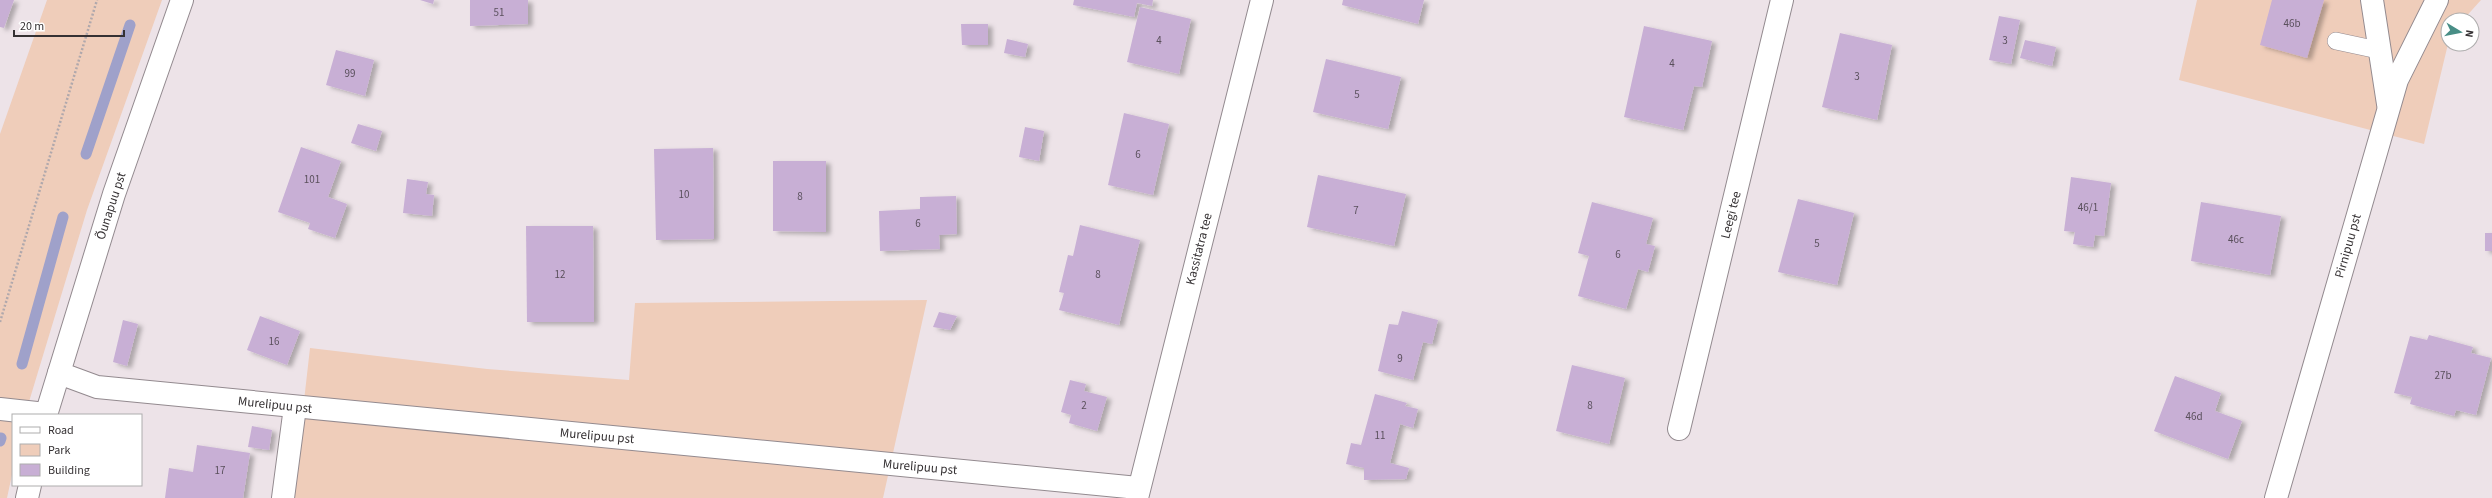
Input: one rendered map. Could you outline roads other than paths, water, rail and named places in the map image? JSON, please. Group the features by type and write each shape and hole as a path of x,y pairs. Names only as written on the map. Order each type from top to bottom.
{"street":[{"name":"Õunapuu pst","path":"46,414 114,194 182,0"},
{"name":"Kassitatra tee","path":"1137,493 1262,0"},
{"name":"Leegi tee","path":"1679,429 1782,0"},
{"path":"2372,0 2378,50 2388,106"},
{"name":"Pirnipuu pst","path":"2276,498 2388,106 2397,80 2411,49 2437,0"},
{"name":"Murelipuu pst","path":"59,374 97,387 1137,493"},
{"path":"283,498 295,407"},
{"path":"0,409 38,414"},
{"path":"27,498 30,486"}],"lane":[{"path":"2336,41 2378,50"}],"waterway":[{"path":"86,154 130,25"},
{"path":"22,364 63,217"}]}
